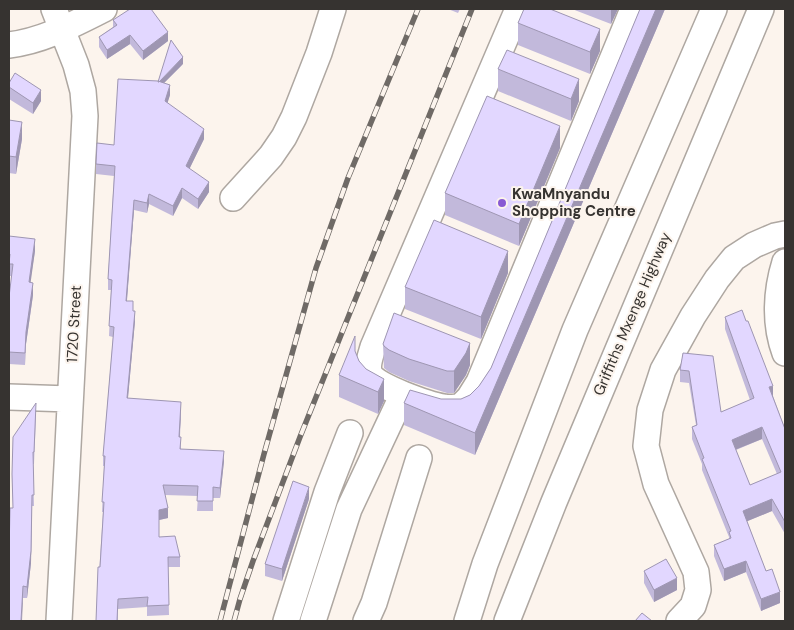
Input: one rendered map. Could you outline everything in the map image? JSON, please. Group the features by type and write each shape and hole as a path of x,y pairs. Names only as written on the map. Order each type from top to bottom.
{"street":[{"path":"9,45 22,43 58,19 104,9"},
{"path":"233,198 271,156 284,138 319,53 334,9"},
{"path":"518,9 508,57 394,321 373,347 369,364 370,374 376,382 403,394 445,408 460,407 469,398 479,382 480,354 589,89 610,39 633,9"},
{"path":"467,621 486,564 576,330 714,9"},
{"name":"Griffiths Mxenge Highway","path":"507,621 558,493 761,9"},
{"name":"1720 Street","path":"58,19 76,65 83,90 85,116 59,621"},
{"path":"679,621 692,606 698,590 696,572 656,484 646,446 650,410 663,370 717,279 734,258 754,244 785,234"},
{"path":"785,262 780,277 776,310 785,353"},
{"path":"313,621 349,509 403,394"},
{"path":"9,397 70,400"},
{"path":"286,621 328,492 350,433"},
{"path":"366,621 374,603 419,458"}],"building":[{"path":"130,9 151,9 168,32 143,51 130,35 107,50 99,37 117,25 113,20"},
{"path":"524,9 550,9 600,29 590,52 518,23"},
{"path":"640,9 656,9 475,433 404,403 410,390 441,399 461,399 470,395 479,386 491,368"},
{"path":"171,40 183,57 158,82"},
{"path":"507,50 579,79 571,99 498,69"},
{"path":"15,73 41,90 33,103 9,87 9,83"},
{"path":"118,79 158,81 170,85 165,101 204,129 186,166 209,182 198,199 182,188 173,206 149,194 147,203 134,200 126,301 133,301 133,311 135,311 127,398 181,402 180,449 224,451 220,488 213,487 213,501 197,501 198,486 163,485 168,508 159,510 159,537 175,536 180,557 168,557 169,605 147,606 148,597 118,599 117,621 96,621 98,567 100,567 104,502 102,502 105,456 103,456 114,327 109,326 112,280 108,279 115,166 96,164 97,143 114,145"},
{"path":"487,96 560,126 519,224 445,193"},
{"path":"9,120 22,122 16,157 9,156"},
{"path":"434,220 508,251 481,317 405,287"},
{"path":"9,236 35,239 29,282 33,283 25,353 9,352 9,297 13,264 9,264"},
{"path":"742,310 746,321 748,321 773,386 769,387 785,429 785,522 772,499 743,511 766,571 772,569 780,592 761,599 746,561 724,569 714,545 731,538 729,532 731,531 702,459 704,458 692,427 697,425 689,371 680,370 683,353 713,356 721,412 754,398 725,317","holes":["762,427 781,472 750,485 732,440"]},
{"path":"394,313 470,343 454,371 447,371 409,359 384,346 383,344"},
{"path":"355,336 355,351 359,361 366,369 384,379 378,392 339,375"},
{"path":"36,403 33,452 34,495 32,495 31,551 27,587 23,586 21,621 9,621 10,508 13,508 13,437"},
{"path":"293,481 309,487 282,569 265,564"},
{"path":"666,559 677,578 654,590 644,571"},
{"path":"642,613 652,621 635,621"}],"railway":[{"path":"220,621 316,268 348,178 418,9"},
{"path":"234,621 253,561 300,437 472,9"}],"place":[{"name":"KwaMnyandu Shopping Centre","path":"502,203"}]}
